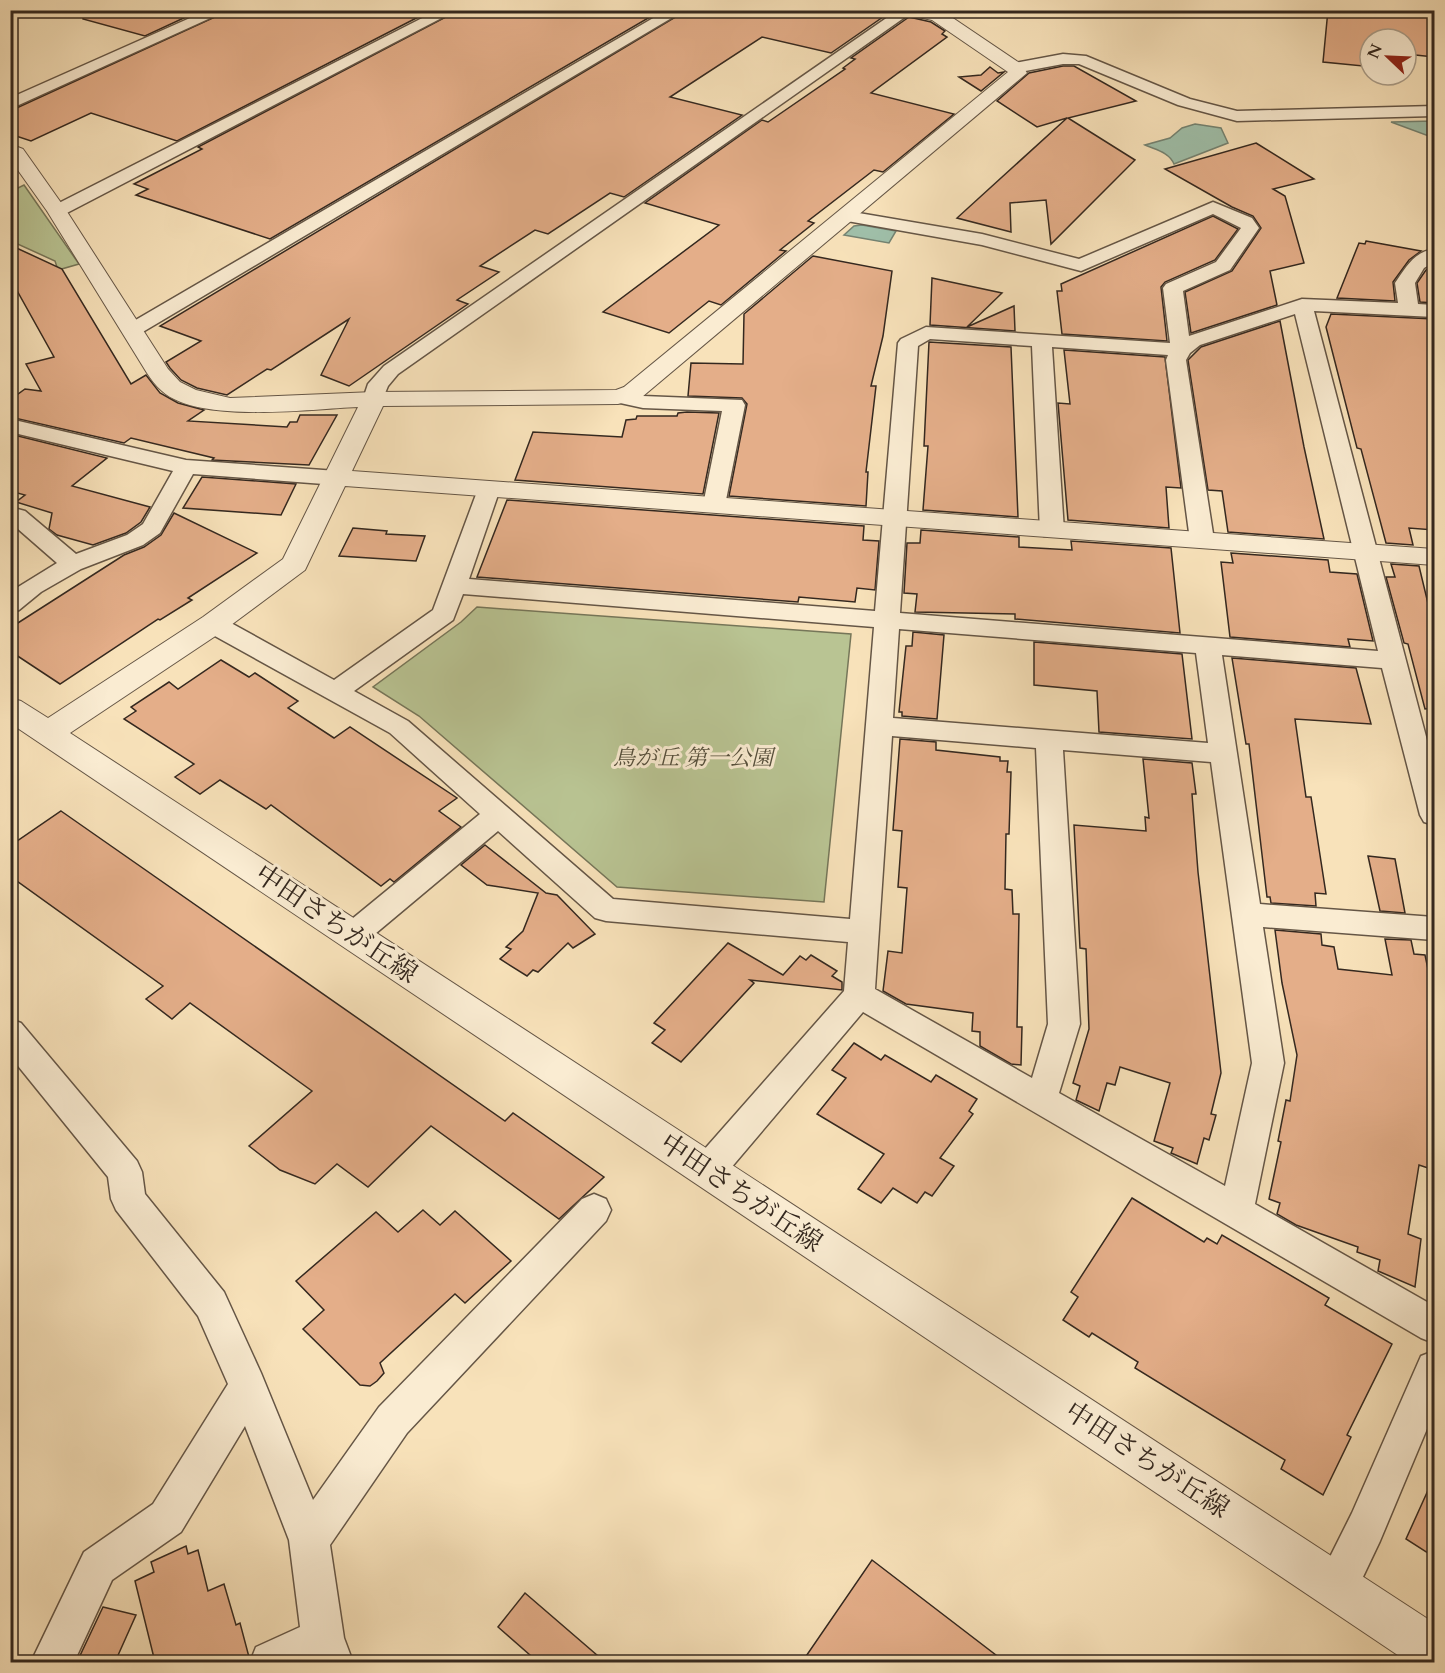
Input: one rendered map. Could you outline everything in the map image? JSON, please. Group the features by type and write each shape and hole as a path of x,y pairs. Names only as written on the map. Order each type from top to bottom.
{"street":[{"path":"10,104 221,10"},
{"path":"57,211 450,10"},
{"path":"134,329 678,10"},
{"path":"49,732 213,624 295,564 374,399 378,384 391,370 909,10 938,16 1015,68 1018,73 1014,78 633,392 618,397"},
{"path":"1015,68 1063,59 1081,59 1184,102 1237,116 1434,111"},
{"path":"10,150 15,153 57,211 134,329 159,373 171,387 209,402 254,405 374,399 618,397 644,402 734,405 714,505"},
{"path":"847,216 982,240 1081,266 1213,207 1246,222 1250,228 1223,266 1173,288 1181,350"},
{"path":"1409,310 1405,283 1417,264 1434,254"},
{"path":"1302,305 1367,551 1391,660 1434,815"},
{"path":"1202,540 1176,360 1181,350 1193,341 1302,305 1434,311"},
{"path":"707,1171 860,994 908,343 926,333 1181,350"},
{"path":"1042,341 1052,531"},
{"path":"10,425 186,467 1434,557"},
{"path":"10,605 32,586 73,564 135,540 152,528 186,467"},
{"path":"334,692 444,614 489,489"},
{"path":"10,514 17,516 73,564"},
{"path":"455,586 1391,660"},
{"path":"213,624 399,728 606,910 863,932"},
{"path":"1208,647 1268,1063 1237,1209"},
{"name":"中田さちが丘線","path":"10,708 1434,1651"},
{"path":"880,726 1223,754"},
{"path":"1041,1100 1064,1024 1049,741"},
{"path":"352,936 498,815"},
{"path":"1247,914 1434,928"},
{"path":"860,994 1041,1100 1237,1209 1434,1326"},
{"path":"10,1032 125,1172 128,1199 211,1304 248,1386 309,1540 328,1650 271,1662"},
{"path":"309,1540 393,1420 594,1210"},
{"path":"1337,1585 1366,1527 1434,1369"},
{"path":"52,1662 98,1566 167,1518 248,1386"}],"green space":[{"path":"24,185 79,264 58,270 55,261 11,241 10,192"},
{"name":"鳥が丘 第一公園","path":"477,607 851,634 824,902 617,887 419,716 373,687 461,622"}],"shaded area":[{"path":"1434,121 1434,138 1391,122"},
{"path":"1195,124 1221,128 1228,143 1174,164 1166,154 1145,145 1170,138 1182,128"},
{"path":"862,225 896,231 889,243 844,235 854,226"}],"building":[{"path":"84,10 201,10 145,36 83,19"},
{"path":"230,10 432,10 177,141 91,113 31,141 10,134 10,111"},
{"path":"459,10 662,10 270,239 136,195 148,189 134,184 202,149 198,147"},
{"path":"687,10 893,10 831,53 762,37 670,97 742,115 624,197 610,193 548,234 535,230 480,266 499,272 457,300 468,304 349,386 321,375 349,319 271,370 267,369 227,395 197,388 181,380 170,368 166,362 201,341 160,326"},
{"path":"1328,10 1398,10 1434,14 1434,57 1418,55 1418,27 1358,27 1358,66 1323,62"},
{"path":"909,17 931,22 945,31 942,34 947,37 871,93 954,114 883,172 874,170 808,221 814,223 780,250 786,251 721,305 709,301 669,333 603,312 719,225 645,203 762,120 768,122 845,69 843,68 855,59 851,58"},
{"path":"1074,66 1136,101 1068,118 1135,160 1051,244 1046,200 1010,203 1011,232 957,218 1067,118 1037,127 997,101 1029,73"},
{"path":"990,67 998,73 1004,72 981,91 959,77 981,75"},
{"path":"1256,143 1314,179 1273,189 1285,196 1304,263 1270,271 1277,305 1191,333 1185,292 1232,271 1261,228 1253,216 1232,207 1165,169"},
{"path":"1213,216 1238,229 1215,260 1165,282 1161,287 1167,341 1062,334 1057,291 1062,291 1061,284"},
{"path":"1366,241 1421,251 1409,260 1393,282 1395,301 1337,298 1359,243 1365,244"},
{"path":"10,245 62,269 131,384 146,375 160,393 178,403 204,410 188,421 287,427 290,422 297,422 300,415 337,415 309,465 212,460 214,458 131,438 124,443 10,417 10,400 25,389 41,391 26,364 54,357 10,278"},
{"path":"813,256 892,271 883,336 871,386 876,386 866,472 868,472 866,506 729,496 747,404 742,398 688,396 691,363 743,364 744,314"},
{"path":"1434,264 1434,303 1420,302 1417,283 1426,270"},
{"path":"932,278 1002,293 967,327 1014,306 1015,331 930,325"},
{"path":"1331,314 1434,319 1434,530 1409,528 1413,545 1386,543 1361,449 1357,448 1326,327"},
{"path":"1280,321 1324,539 1228,532 1222,491 1208,490 1188,360 1201,347"},
{"path":"929,342 1011,347 1018,517 923,510 928,446 924,446"},
{"path":"1064,350 1165,357 1181,488 1166,487 1169,528 1068,520 1058,403 1070,404"},
{"path":"678,413 719,413 703,494 515,480 533,432 622,437 626,420 636,419 637,416 677,416"},
{"path":"10,434 107,458 72,486 150,507 141,522 126,533 93,545 57,535 49,529 52,513 16,502 25,495 10,491"},
{"path":"202,477 296,484 281,515 183,508"},
{"path":"507,500 864,526 863,540 879,541 875,590 857,588 855,602 799,597 798,602 477,577"},
{"path":"174,513 257,553 188,598 192,600 160,620 158,619 60,684 10,651 10,628 124,555 144,547 161,535"},
{"path":"353,528 387,531 386,534 425,536 416,561 339,556"},
{"path":"921,530 1019,537 1019,547 1072,550 1071,541 1171,548 1180,633 1015,619 1015,614 915,612 917,594 904,593 907,543 920,543"},
{"path":"1231,553 1328,560 1330,572 1357,574 1373,641 1348,639 1350,647 1230,637 1221,562 1233,563"},
{"path":"1391,564 1419,566 1431,616 1434,616 1434,708 1425,709 1408,644 1404,643 1386,577 1395,577"},
{"path":"913,632 944,635 937,719 902,716 902,712 899,712 906,646 912,646"},
{"path":"1034,642 1182,654 1192,739 1099,732 1097,691 1034,685"},
{"path":"1232,658 1356,668 1371,724 1295,719 1306,797 1311,797 1326,894 1315,893 1316,906 1271,903 1270,897 1267,897 1249,744 1246,744"},
{"path":"221,660 249,677 255,673 298,701 288,708 334,738 350,727 457,798 439,811 461,827 394,882 390,879 381,886 271,805 266,809 220,780 200,794 175,777 194,764 124,719 136,711 131,707 169,682 178,689"},
{"path":"900,739 936,742 936,750 1000,757 1000,761 1008,761 1007,772 1011,772 1009,834 1006,834 1005,889 1012,890 1013,914 1019,914 1017,1027 1022,1027 1021,1065 1011,1064 980,1046 980,1032 972,1031 973,1013 906,1004 883,991 888,951 902,953 907,888 898,887 902,831 893,830"},
{"path":"1143,759 1192,763 1196,794 1192,794 1198,872 1221,1073 1211,1114 1216,1115 1209,1140 1204,1138 1197,1164 1171,1153 1173,1148 1154,1141 1170,1083 1120,1067 1115,1085 1107,1083 1099,1111 1076,1100 1080,1086 1073,1083 1089,1029 1086,949 1080,948 1074,825 1146,831 1145,817 1149,818"},
{"path":"61,811 505,1121 513,1113 604,1177 559,1219 431,1126 368,1187 337,1164 315,1184 280,1170 249,1146 312,1091 190,1003 172,1019 146,999 163,986 10,876 10,846"},
{"path":"485,845 546,893 557,895 595,934 573,948 568,943 538,972 533,970 527,976 500,959 511,949 506,947 523,931 538,893 487,885 461,865"},
{"path":"1368,856 1395,859 1405,913 1380,911"},
{"path":"1275,930 1321,934 1322,945 1334,947 1338,969 1392,975 1385,939 1411,940 1414,954 1425,955 1429,974 1434,975 1434,1143 1431,1169 1419,1165 1408,1234 1421,1239 1415,1287 1378,1271 1380,1260 1357,1252 1358,1247 1296,1225 1277,1214 1280,1203 1269,1199 1281,1142 1278,1141 1286,1100 1290,1101 1297,1055 1282,983"},
{"path":"728,943 783,975 800,956 806,960 811,955 837,971 832,976 842,982 842,990 750,980 754,983 681,1062 652,1043 665,1030 654,1023"},
{"path":"854,1043 881,1060 885,1055 931,1082 936,1075 977,1099 969,1111 973,1114 940,1158 954,1166 932,1196 925,1192 917,1203 893,1188 881,1203 858,1189 884,1154 817,1114 846,1078 832,1070"},
{"path":"1132,1198 1204,1242 1207,1238 1217,1244 1222,1235 1329,1298 1325,1305 1392,1344 1347,1435 1351,1437 1323,1495 1281,1469 1285,1460 1135,1368 1138,1362 1092,1333 1089,1337 1063,1320 1078,1297 1071,1292"},
{"path":"423,1210 440,1225 455,1211 511,1261 465,1303 455,1294 380,1363 384,1373 377,1381 370,1386 360,1385 303,1329 324,1310 296,1281 376,1212 398,1232"},
{"path":"1434,1477 1434,1557 1406,1539"},
{"path":"186,1546 188,1554 198,1550 208,1591 224,1584 236,1625 240,1623 249,1657 248,1662 155,1662 135,1581 154,1572 151,1562"},
{"path":"872,1560 1005,1662 802,1662"},
{"path":"525,1593 605,1662 538,1662 498,1627"},
{"path":"103,1607 136,1615 115,1662 77,1662"}]}
